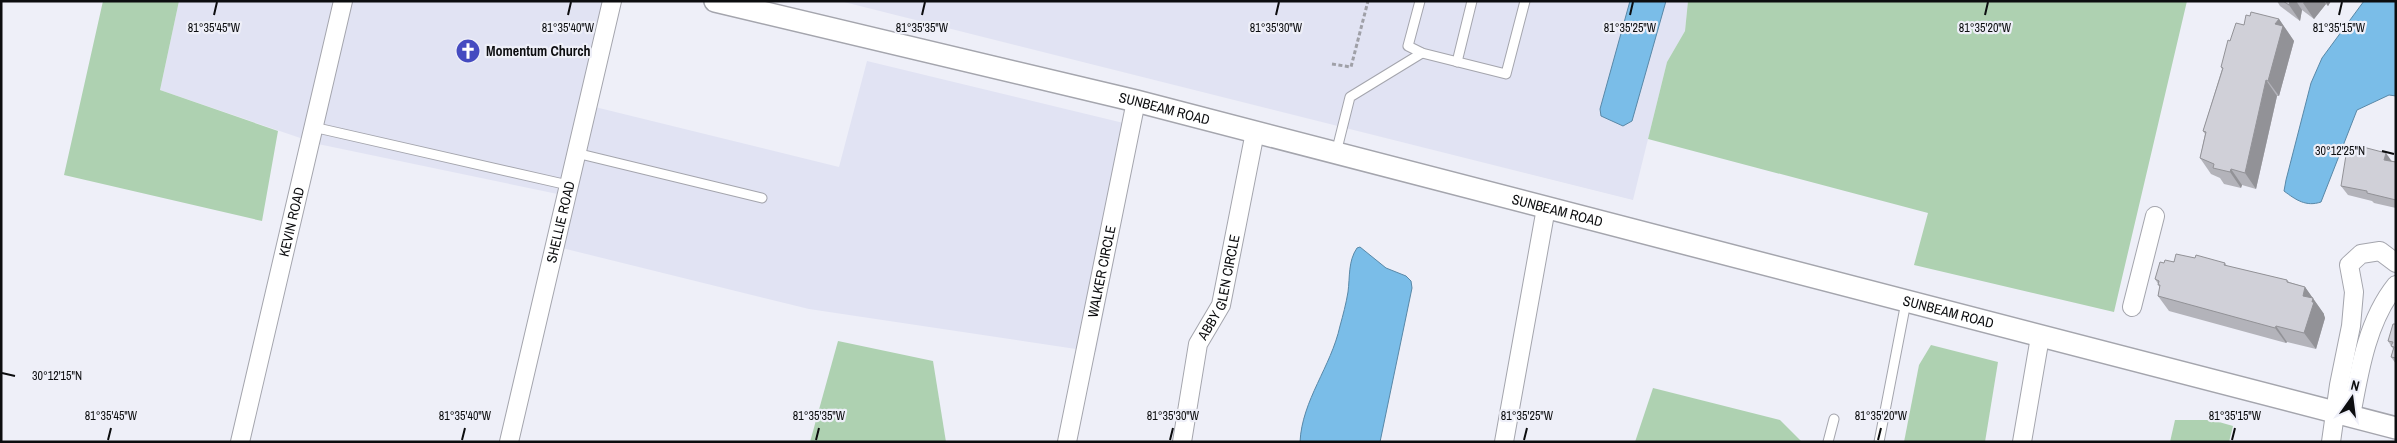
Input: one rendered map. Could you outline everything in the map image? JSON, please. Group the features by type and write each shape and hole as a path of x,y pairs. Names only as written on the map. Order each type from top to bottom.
{"street":[{"name":"KEVIN ROAD","path":"240,442 344,1"},
{"name":"SHELLIE ROAD","path":"509,442 612,1"},
{"name":"SUNBEAM ROAD","path":"715,1 1136,101 2396,428"},
{"name":"WALKER CIRCLE","path":"1067,442 1136,101"},
{"name":"ABBY GLEN CIRCLE","path":"1182,442 1198,344 1221,305 1255,132"},
{"path":"1504,442 1546,208"},
{"path":"2132,307 2155,216"},
{"path":"2342,414 2354,292 2349,265 2360,254 2380,251 2396,263"},
{"path":"2331,442 2371,330 2384,299 2396,285"},
{"path":"2351,326 2371,330"},
{"path":"2022,442 2040,337"}],"lane":[{"path":"1420,1 1408,46 1422,54 1506,74 1524,1"},
{"path":"1457,62 1472,1"},
{"path":"1336,153 1350,97 1422,54"},
{"path":"313,127 568,185"},
{"path":"576,153 762,198"},
{"path":"1879,442 1906,302"},
{"path":"1828,442 1834,418"}],"path":[{"path":"1332,64 1351,67 1368,1"}],"shaded area":[{"path":"179,1 611,1 621,3 595,107 839,167 867,61 1140,127 1096,352 809,309 562,248 572,197 318,144 160,90"},
{"path":"840,1 1688,1 1685,31 1667,62 1633,200"}],"green space":[{"path":"103,1 179,1 160,90 278,131 262,221 64,175"},
{"path":"1688,1 2187,1 2114,312 1914,265 1928,213 1648,139 1667,62 1685,31"},
{"path":"838,341 933,361 946,442 810,442"},
{"path":"1931,345 1998,362 1985,442 1904,442 1919,365"},
{"path":"1653,388 1780,420 1802,442 1635,442"},
{"path":"2175,420 2212,420 2233,426 2229,442 2170,442"}],"water":[{"path":"1630,1 1666,1 1632,121 1623,126 1601,116 1600,109"},
{"path":"2364,1 2396,1 2396,96 2389,95 2357,110 2321,202 2311,204 2301,202 2284,191 2311,83 2322,58"},
{"path":"1360,247 1386,268 1406,276 1411,281 1412,288 1380,442 1300,442 1306,412 1336,341 1349,286 1352,258 1357,248"}],"building":[{"path":"2251,12 2279,19 2275,24 2283,26 2268,81 2266,80 2245,173 2231,169 2230,172 2213,168 2214,164 2200,158 2206,132 2203,131 2223,68 2221,67 2228,40 2230,41 2236,23 2244,25 2246,15 2250,16"},
{"path":"2363,147 2386,153 2384,160 2396,162 2396,200 2367,193 2367,191 2341,186 2347,149 2362,153"},
{"path":"2176,254 2195,258 2196,255 2225,263 2224,265 2287,280 2287,282 2305,287 2303,296 2313,298 2312,302 2314,302 2304,333 2276,326 2275,328 2158,296 2160,285 2158,285 2159,281 2155,279 2160,262 2164,263 2165,260 2174,262"},
{"path":"2393,324 2396,324 2396,358 2391,357 2394,347 2391,346 2393,342 2388,341"}],"place":[{"name":"Momentum Church","path":"468,51"}]}
